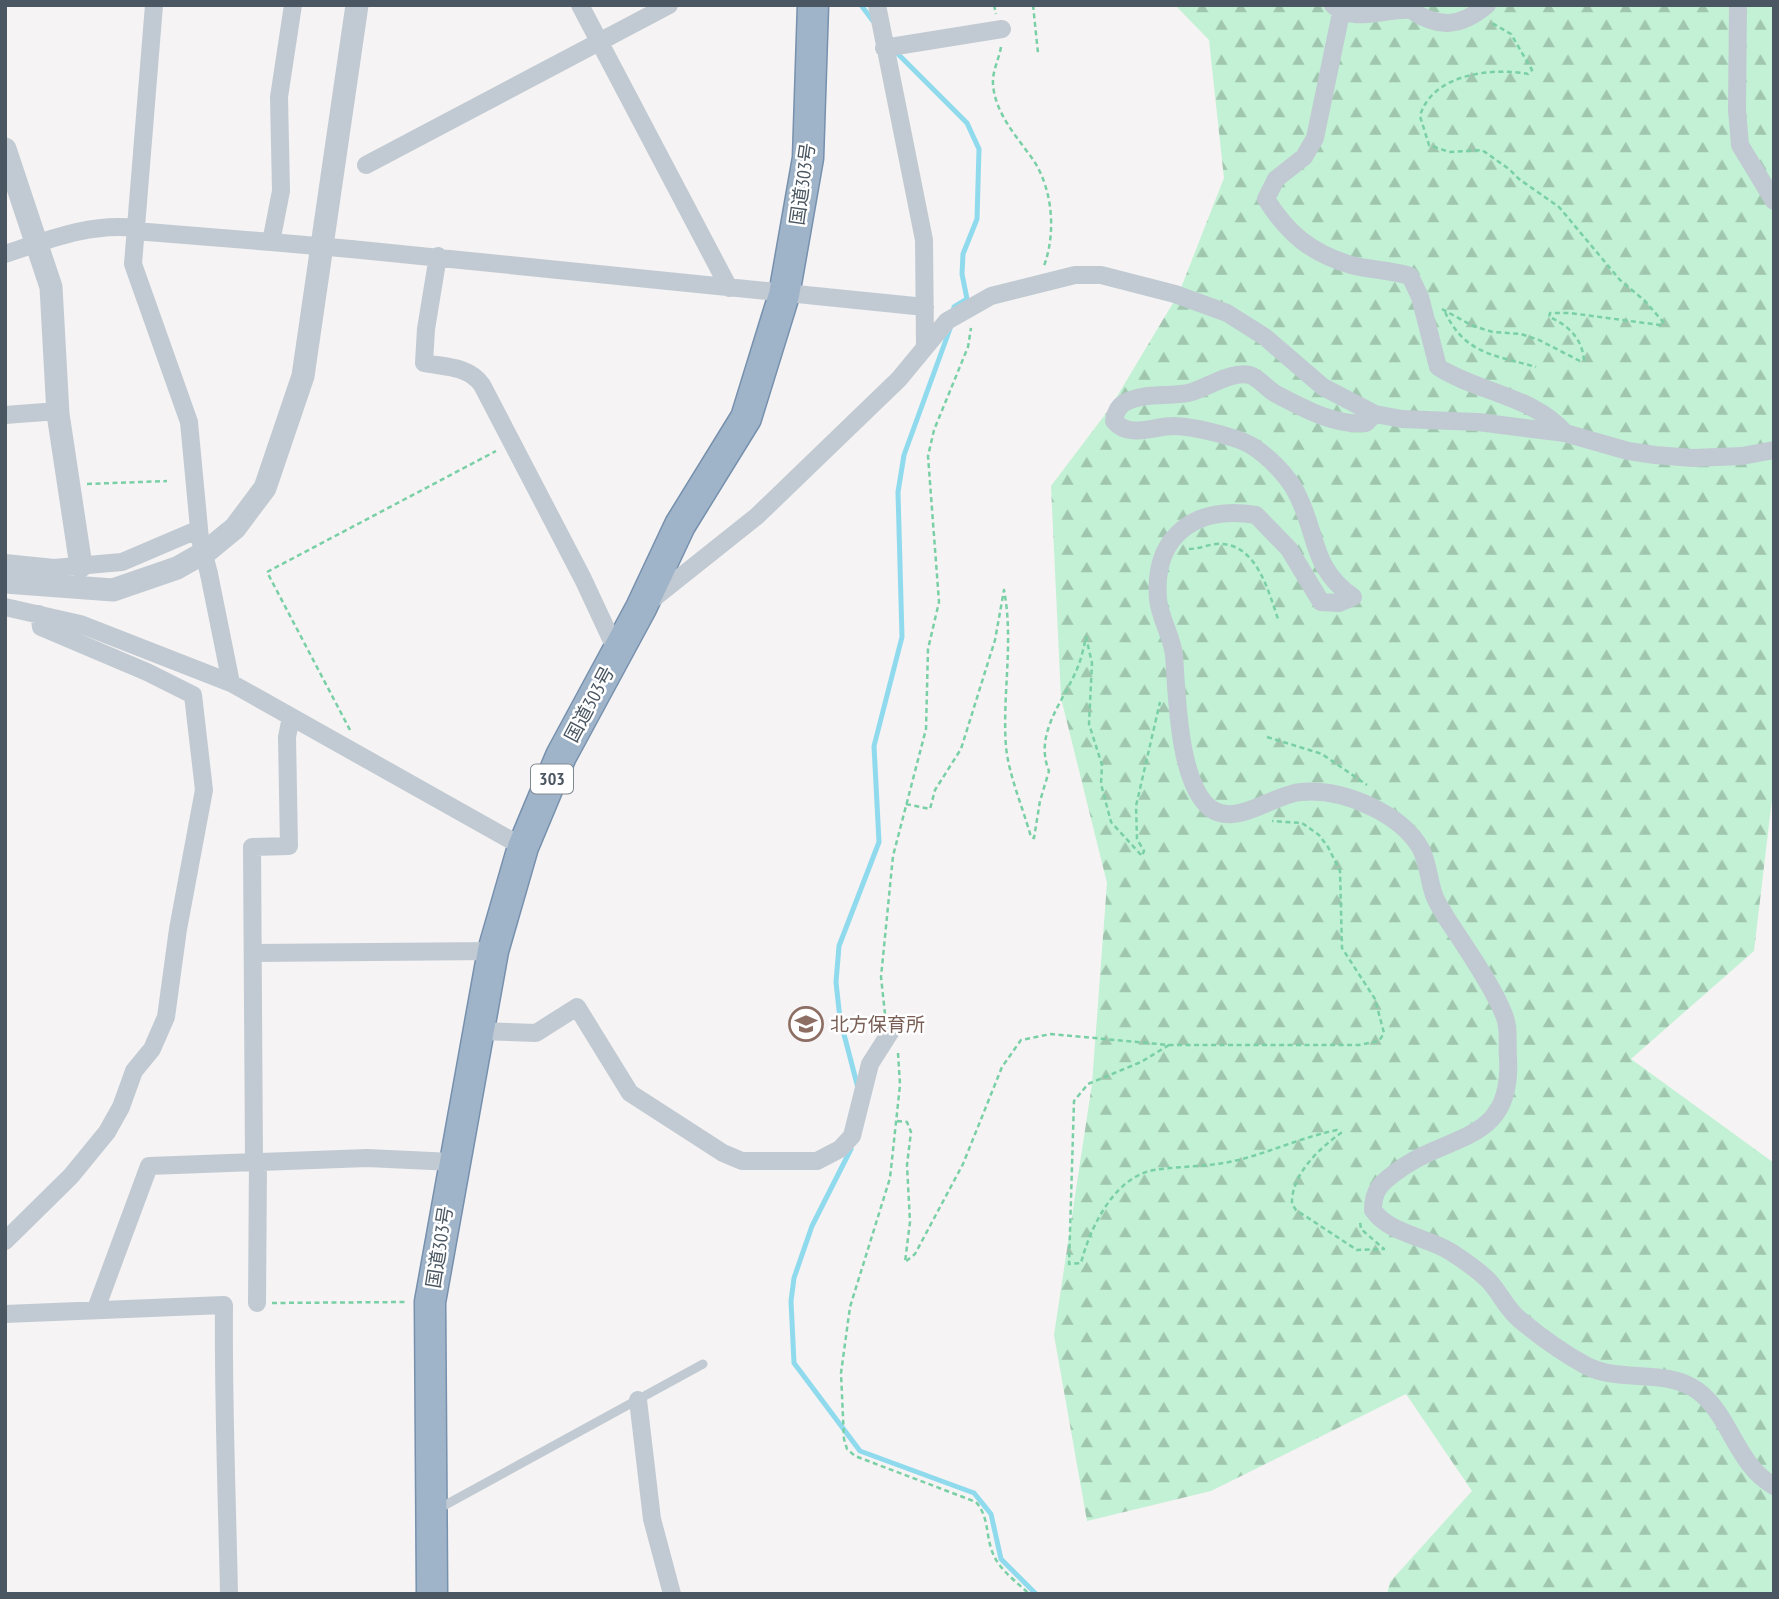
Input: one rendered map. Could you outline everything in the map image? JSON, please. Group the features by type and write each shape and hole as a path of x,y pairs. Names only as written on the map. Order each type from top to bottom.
{"highway":[{"name":"国道303号","path":"432,1594 430,1302 493,951 523,847 561,757 641,608 680,525 746,418 784,295 808,158 813,5"}],"street":[{"path":"154,5 133,264 189,422 198,535 209,574 231,683"},
{"path":"271,242 281,191 279,97 293,5"},
{"path":"5,582 113,590 177,568 207,551 235,528 265,488 303,376 357,5"},
{"path":"580,5 729,288"},
{"path":"366,164 669,5"},
{"path":"877,5 924,240 925,344"},
{"path":"1738,5 1737,110 1740,145 1774,201"},
{"path":"1482,9 1445,26 1426,20 1411,10 1337,9 1315,138 1304,157 1276,179 1266,199 1284,228 1313,249 1352,265 1410,276 1420,297 1438,367 1456,378 1552,417 1564,433"},
{"path":"884,48 1002,29"},
{"path":"5,149 51,287 58,411 81,566"},
{"path":"5,254 37,243 117,225 135,230 438,256 784,295 925,307"},
{"path":"438,256 426,329 424,363 465,370 475,375 583,579 611,639 621,646"},
{"path":"641,608 757,516 899,379 925,344 947,321 991,296 1075,275 1101,275 1175,294 1227,313 1265,337 1323,387 1375,414 1402,419 1478,422 1564,433 1628,451 1693,458 1742,456 1774,450"},
{"path":"1375,414 1366,424 1350,425 1334,421 1275,393 1250,375 1236,375 1188,393 1150,396 1124,403 1116,412 1114,421 1120,429 1129,431 1176,426 1251,445 1283,473 1296,490 1330,579 1353,597 1339,603 1321,602 1289,549 1256,515 1214,514 1191,520 1175,533 1160,564 1158,597 1173,651 1180,731 1195,789 1212,809 1233,814 1243,813 1285,794 1303,791 1330,794 1396,821 1412,835 1423,853 1434,897 1506,1020 1509,1074 1504,1103 1487,1126 1416,1157 1383,1181 1373,1194 1373,1210 1383,1223 1444,1248 1469,1263 1490,1282 1517,1318 1586,1366 1613,1373 1681,1382 1698,1391 1716,1408 1748,1463 1774,1486"},
{"path":"5,415 58,411"},
{"path":"5,564 81,566 122,562 198,535"},
{"path":"5,607 80,624 231,683 523,847"},
{"path":"5,1241 71,1176 107,1132 121,1107 134,1071 152,1049 166,1017 178,929 204,790 193,695 94,648 41,627 38,614"},
{"path":"257,1303 252,847 289,846 287,737 291,717"},
{"path":"254,953 493,951"},
{"path":"478,1031 536,1033 577,1007 630,1093 723,1153 742,1161 817,1161 831,1156 852,1136 870,1064 891,1031"},
{"path":"96,1309 149,1166 367,1158 453,1162"},
{"path":"5,1314 224,1305 223,1442 227,1478 229,1594"},
{"path":"638,1400 652,1519 672,1594"}],"lane":[{"path":"430,1513 704,1364"}],"path":[{"path":"994,5 1002,29 993,87 1018,143 1035,162 1050,206 1050,249 1039,282"},
{"path":"1033,5 1038,53"},
{"path":"1444,310 1493,332 1521,334 1539,340 1580,361 1584,360 1584,355 1575,335 1549,317 1550,313 1570,313 1660,325 1664,323 1645,300 1620,280 1559,206 1482,150 1449,152 1429,145 1420,116 1432,96 1466,75 1501,71 1528,74 1532,70 1511,33 1482,9"},
{"path":"1420,297 1434,301 1444,310 1465,342 1489,353 1536,367"},
{"path":"966,308 971,323 968,347 934,430 929,456 939,603 928,649 926,729 893,856 881,977 883,1008 901,1063 897,1121 890,1178 850,1307 841,1373 844,1439 847,1449 855,1456 976,1502 986,1519 991,1547 1000,1567 1029,1594"},
{"path":"357,754 357,746 343,715 267,572 511,443"},
{"path":"84,484 167,481"},
{"path":"1169,546 1194,549 1217,544 1241,550 1262,577 1278,619"},
{"path":"906,804 930,809 935,790 961,749 995,640 1004,590 1010,620 1005,677 1006,750 1031,836 1034,838 1037,832 1040,801 1049,771 1043,757 1051,719 1079,665 1086,637 1092,663 1089,724 1102,765 1101,784 1111,822 1142,856 1144,851 1137,839 1136,806 1161,696"},
{"path":"1267,737 1322,754 1368,786"},
{"path":"897,1121 908,1122 911,1132 907,1165 910,1222 905,1262 915,1254 963,1164 1002,1067 1021,1040 1051,1034 1169,1045 1359,1045 1379,1041 1384,1032 1375,999 1342,948 1340,871 1328,847 1320,835 1303,824 1267,821"},
{"path":"1169,1045 1141,1062 1088,1084 1074,1101 1069,1264 1082,1263 1086,1243 1112,1198 1134,1178 1152,1170 1236,1160 1305,1137 1337,1130 1341,1133 1322,1147 1296,1183 1292,1204 1296,1210 1357,1250 1384,1249 1361,1229 1359,1208 1366,1201 1373,1200"},
{"path":"257,1303 430,1302"}],"green space":[{"path":"1175,5 1774,5 1774,782 1754,951 1631,1059 1774,1163 1774,1594 1387,1594 1390,1582 1472,1491 1406,1394 1211,1491 1087,1521 1054,1335 1092,1084 1107,883 1061,698 1051,486 1110,408 1179,293 1224,178 1209,40"}],"waterway":[{"path":"861,5 873,21"},
{"path":"896,52 967,123 979,149 977,219 963,254 962,274 967,299 954,307 953,313"},
{"path":"858,1088 840,1019 836,982 839,946 879,842 874,746 902,637 898,492 904,455 951,326"},
{"path":"851,1149 812,1226 794,1278 791,1301 794,1363 860,1451 974,1493 991,1514 1001,1559 1036,1594"}],"place":[{"name":"北方保育所","path":"806,1024"}]}
